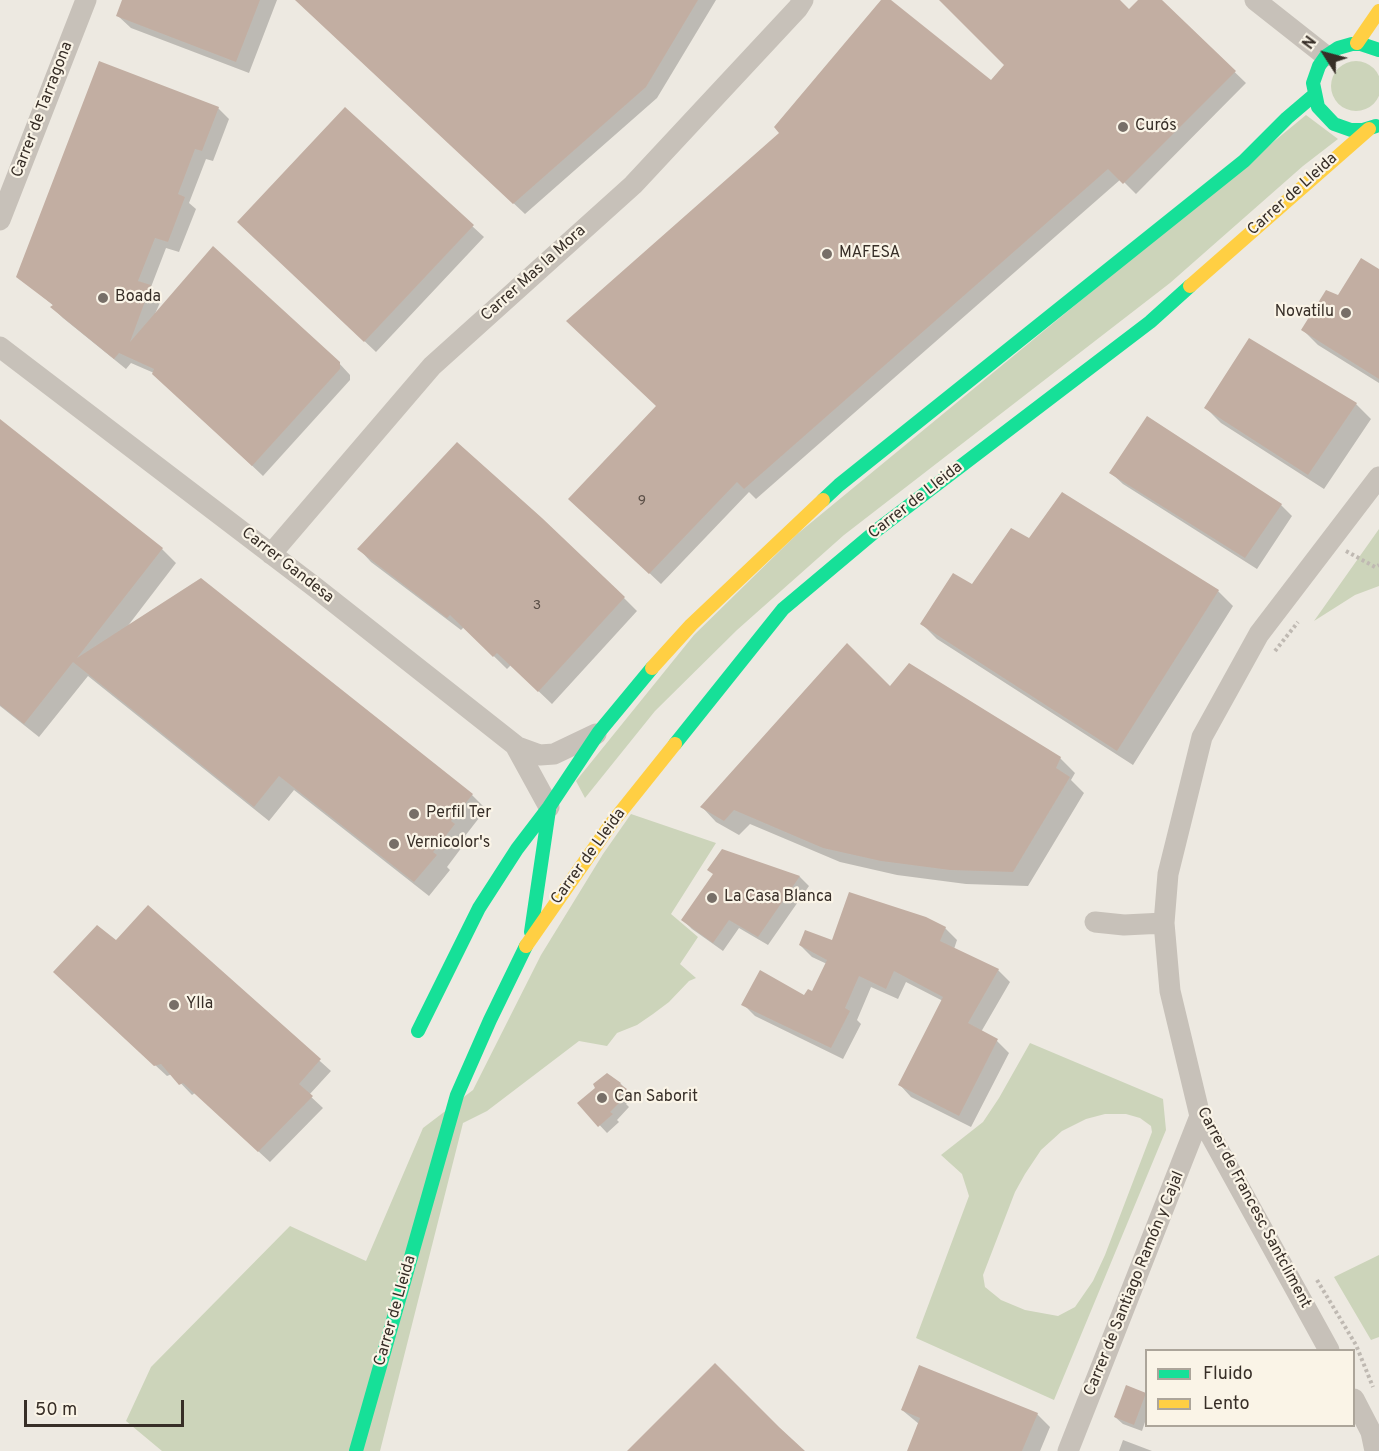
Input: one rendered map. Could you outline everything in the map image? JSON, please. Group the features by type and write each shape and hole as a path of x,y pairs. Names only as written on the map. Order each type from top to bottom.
{"street":[{"name":"Carrer de Tarragona","path":"0,220 86,0"},
{"name":"Carrer Mas la Mora","path":"271,554 432,366 630,188 803,0"},
{"path":"1255,0 1326,56"},
{"path":"1357,44 1379,11"},
{"path":"1374,127 1351,130 1334,124 1321,112 1314,95 1314,77 1326,56 1342,46 1370,45 1379,50"},
{"name":"Carrer de Lleida","path":"418,1031 479,908 518,849 599,732 691,625 839,485 1244,161 1314,95"},
{"name":"Carrer de Lleida","path":"357,1451 457,1095 489,1020 530,938 611,824 783,609 877,530 1150,321 1347,147 1374,127"},
{"name":"Carrer Gandesa","path":"0,346 518,747 549,807"},
{"name":"Carrer de Francesc Santcliment","path":"1328,1349 1200,1116 1170,992 1164,923 1168,874 1202,737 1259,634 1379,477"},
{"path":"518,747 540,755 554,754 599,732"},
{"name":"Carrer de Lleida","path":"530,938 549,807"},
{"path":"1095,922 1124,925 1164,923"},
{"name":"Carrer de Santiago Ramón y Cajal","path":"1068,1451 1200,1116"},
{"path":"1355,1403 1371,1432 1375,1451"}],"path":[{"path":"1330,542 1375,567 1379,565"},
{"path":"1343,562 1356,545"},
{"path":"1269,660 1303,615"},
{"path":"1315,1276 1356,1345 1375,1394"}],"green space":[{"path":"1356,61 1365,63 1374,68 1379,77 1379,95 1370,107 1351,110 1342,107 1335,100 1332,81 1335,72 1342,65"},
{"path":"1306,115 1338,139 1303,166 1170,283 844,535 737,630 655,711 585,798 576,781 694,635 796,535"},
{"path":"1379,529 1379,586 1355,595 1314,621"},
{"path":"631,814 716,843 671,914 698,937 680,964 696,978 689,981 669,1002 653,1014 637,1025 617,1033 607,1046 579,1041 487,1111 463,1123 380,1451 162,1451 126,1421 151,1367 290,1226 366,1261 423,1128 473,1090 541,955 603,854"},
{"path":"1030,1043 1163,1099 1166,1130 1054,1400 916,1338 969,1196 962,1174 941,1155 983,1122","holes":["1105,1114 1126,1114 1140,1118 1151,1126 1152,1132 1093,1281 1075,1307 1058,1316 1025,1310 1001,1300 985,1287 983,1275 1015,1192 1041,1150 1062,1131 1086,1119"]},
{"path":"1379,1255 1379,1337 1371,1340 1334,1277"}],"building":[{"path":"122,0 260,0 236,62 116,16"},
{"path":"295,0 698,0 646,87 513,204"},
{"name":"MAFESA","path":"881,0 891,0 991,80 1004,65 939,0 1120,0 1129,9 1138,0 1162,0 1236,71 1123,184 1108,169 744,489 737,482 649,574 568,499 656,406 566,321 779,133 774,127"},
{"path":"99,61 219,107 202,151 195,149 178,194 185,197 168,242 155,238 138,281 151,285 130,342 213,246 340,362 340,369 252,466 152,374 154,369 119,353 114,359 50,307 53,305 16,277"},
{"path":"345,107 474,225 364,342 237,222"},
{"name":"Novatilu","path":"1361,258 1379,269 1379,379 1301,330 1326,290 1338,295"},
{"path":"1249,338 1357,403 1308,475 1204,408"},
{"path":"1147,416 1282,504 1245,558 1109,473"},
{"path":"0,419 163,548 77,658 201,578 473,794 451,821 455,824 433,852 437,855 414,882 279,776 254,807 73,662 24,724 0,705"},
{"path":"457,442 625,597 538,692 497,653 493,657 450,615 447,618 357,549"},
{"path":"1062,492 1219,590 1117,751 920,624 953,573 972,584 1011,528 1029,538"},
{"path":"847,643 890,686 909,663 1061,757 1056,768 1070,777 1013,872 950,870 881,861 823,848 734,810 724,821 700,807"},
{"path":"722,849 800,876 758,937 729,920 713,943 681,920 713,874 707,870"},
{"path":"849,892 926,917 946,927 940,941 999,969 968,1023 998,1039 959,1116 898,1085 943,997 894,971 886,989 859,976 845,1008 850,1011 831,1048 741,1005 760,970 804,995 808,989 812,991 827,960 799,945 805,930 832,940"},
{"name":"Ylla","path":"148,905 321,1059 299,1084 313,1096 258,1152 183,1083 179,1085 161,1064 154,1066 53,972 97,925 116,940"},
{"name":"Can Saborit","path":"607,1073 627,1089 619,1097 623,1099 610,1112 613,1114 598,1127 577,1103 595,1088 593,1084"},
{"path":"715,1363 779,1427 805,1451 627,1451"},
{"path":"919,1365 1038,1413 1022,1451 907,1451 920,1418 901,1410"},
{"path":"1126,1385 1145,1393 1134,1425 1114,1417"}],"traffic: fast":[{"path":"1376,126 1363,130 1351,130 1334,124 1318,107 1313,83 1319,66 1326,56 1338,48 1361,44 1379,50"},
{"path":"823,500 1244,161 1314,95"},
{"path":"675,744 783,609 877,530 1150,322 1190,286"},
{"path":"418,1031 479,908 517,849 549,807 599,732 652,668"},
{"path":"531,932 549,810"},
{"path":"356,1451 457,1095 526,946"}],"traffic: slow":[{"path":"1357,43 1379,11"},
{"path":"1190,286 1369,129"},
{"path":"652,668 691,625 823,500"},
{"path":"526,946 611,824 675,744"}],"place":[{"name":"Curós","path":"1123,127"},
{"name":"MAFESA","path":"827,254"},
{"name":"Boada","path":"103,298"},
{"name":"Novatilu","path":"1346,313"},
{"name":"Perfil Ter","path":"414,814"},
{"name":"Vernicolor's","path":"394,844"},
{"name":"La Casa Blanca","path":"712,898"},
{"name":"Ylla","path":"174,1005"},
{"name":"Can Saborit","path":"602,1098"}]}
